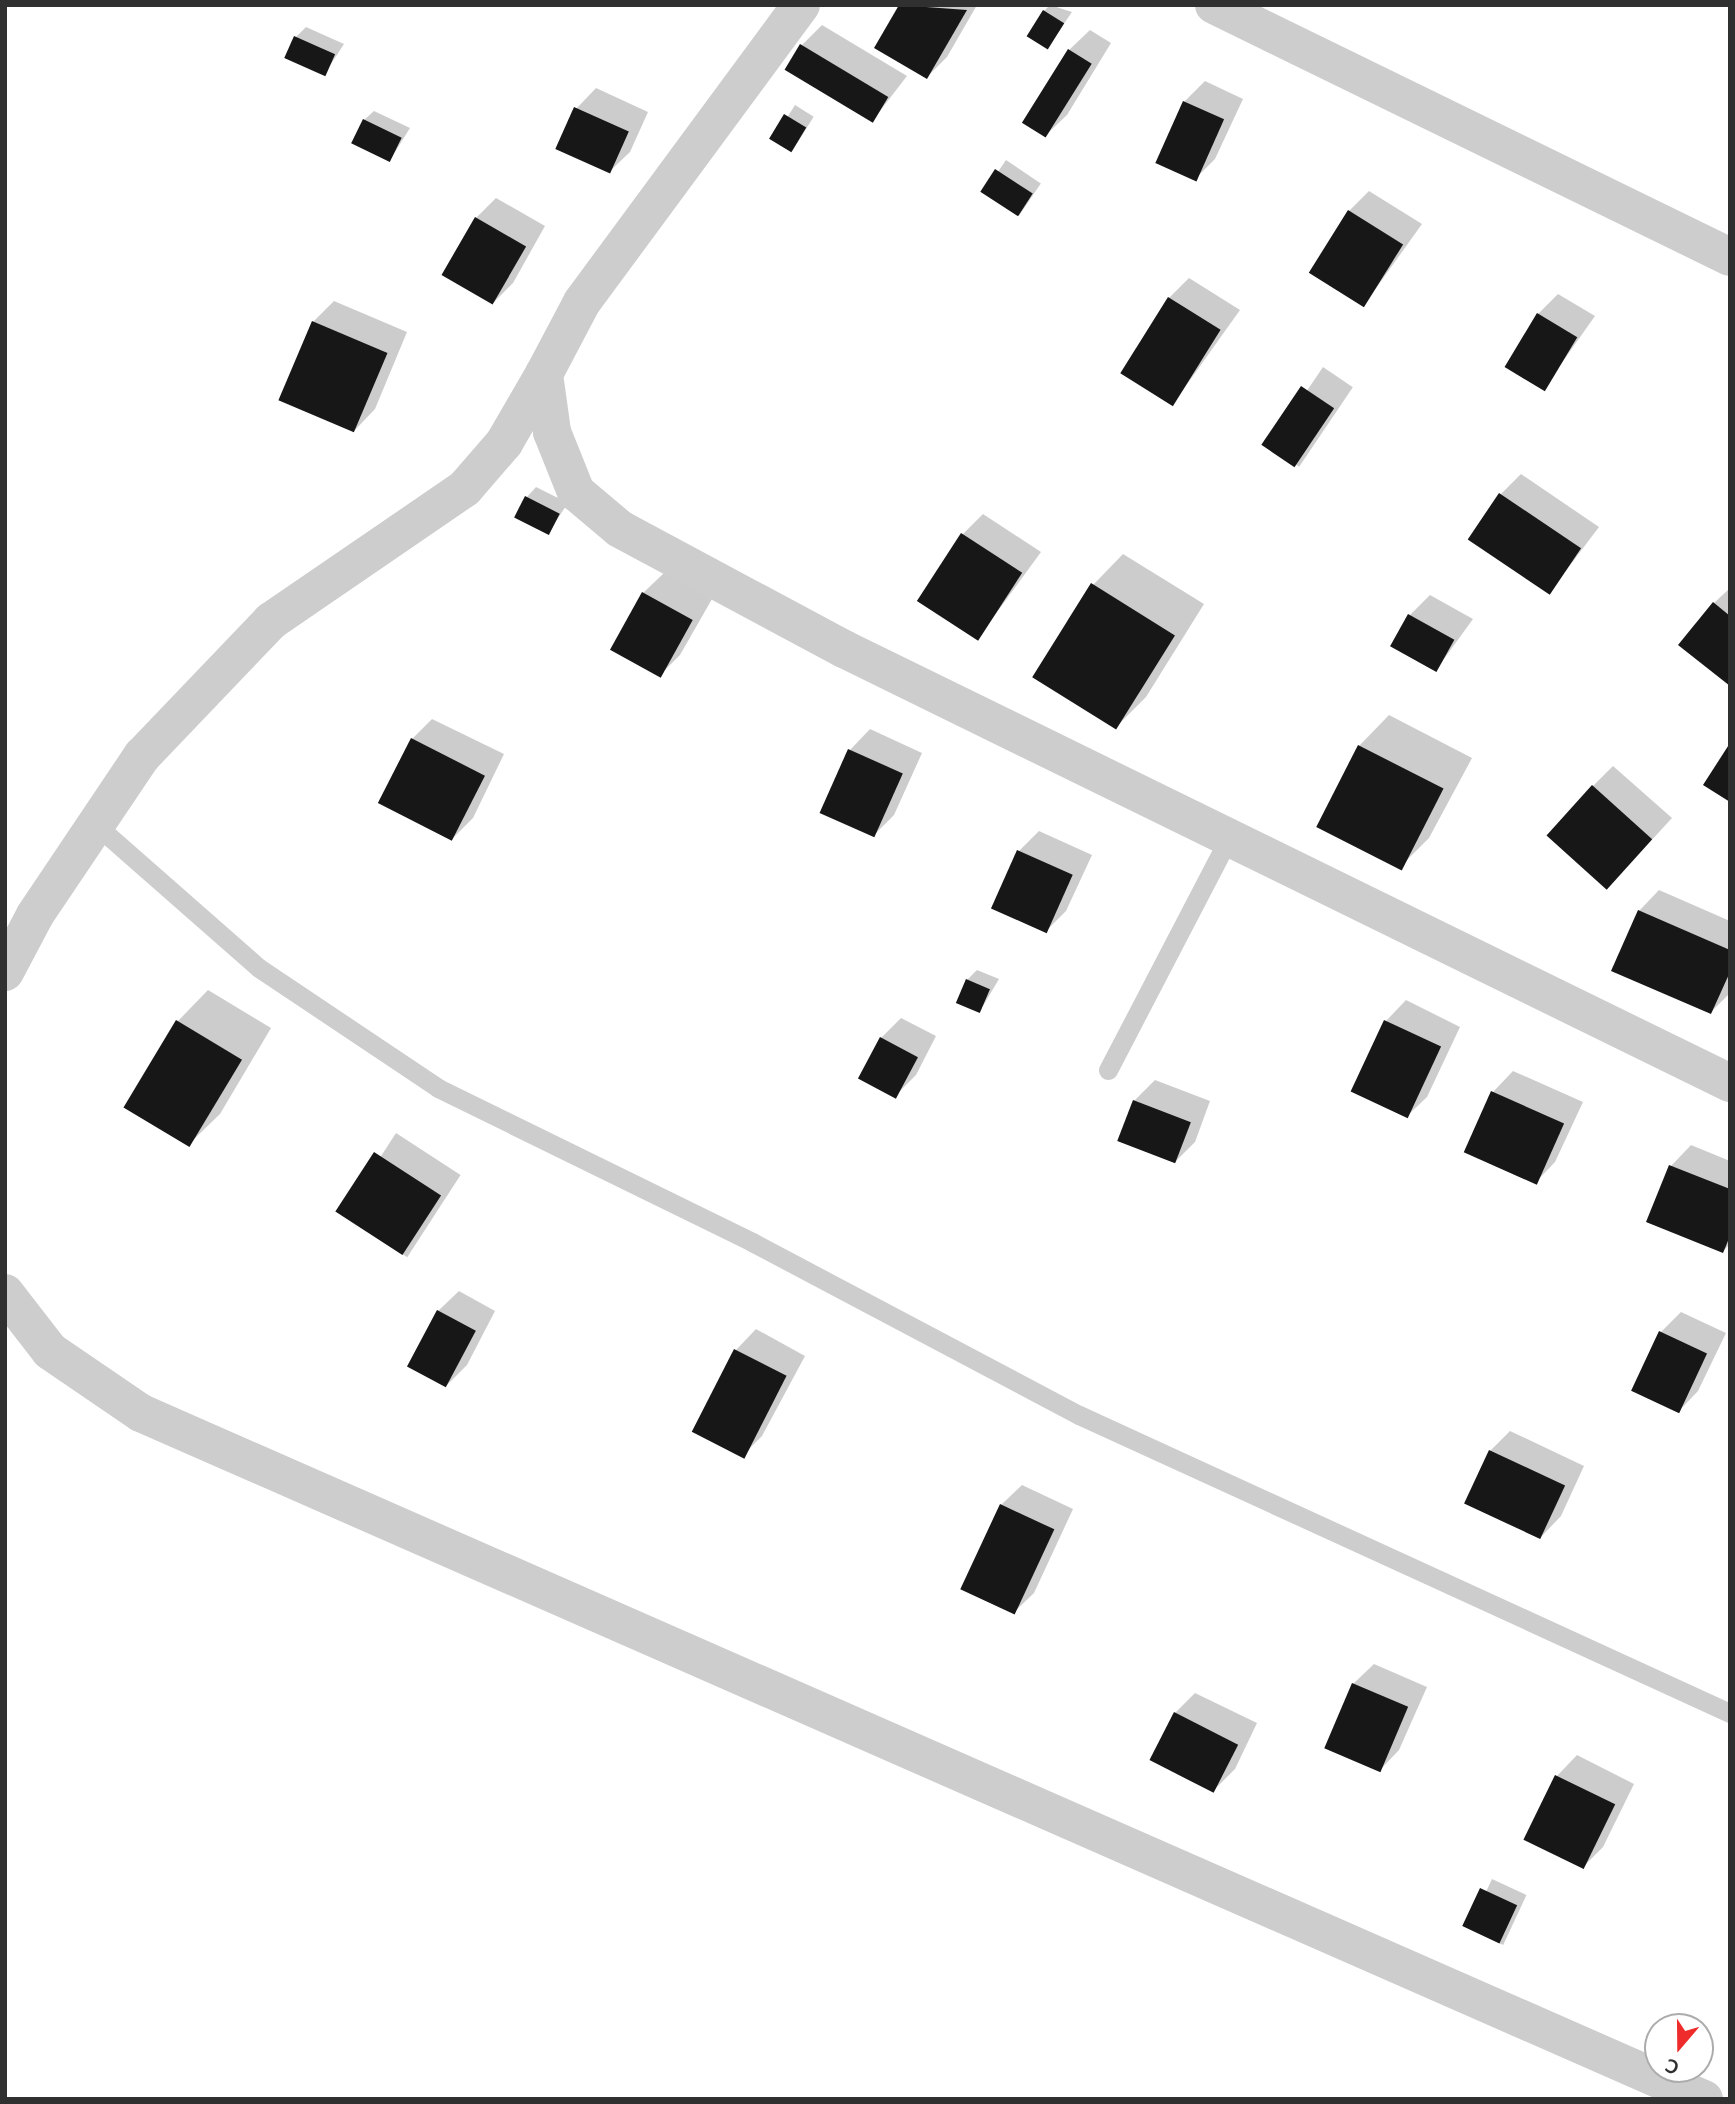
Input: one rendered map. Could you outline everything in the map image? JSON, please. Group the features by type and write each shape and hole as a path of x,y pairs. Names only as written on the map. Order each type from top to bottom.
{"street":[{"path":"5,972 95,824 142,756 271,621 465,488 504,443 582,302 801,5"},
{"path":"1214,5 1730,257"},
{"path":"544,374 552,432 576,492 620,529 844,649 1730,1083"},
{"path":"5,1293 50,1351 141,1413 1704,2099"}],"lane":[{"path":"95,824 260,968 438,1088 752,1241 1079,1415 1730,1713"},
{"path":"1108,1070 1228,839"}],"building":[{"path":"899,5 967,10 927,79 874,48"},
{"path":"1043,10 1064,23 1048,50 1027,36"},
{"path":"294,36 335,54 325,76 284,58"},
{"path":"800,44 888,97 873,123 785,70"},
{"path":"1068,49 1092,64 1046,138 1022,123"},
{"path":"1183,101 1224,119 1196,181 1155,163"},
{"path":"574,107 629,131 610,173 555,149"},
{"path":"784,114 806,127 791,152 769,139"},
{"path":"363,119 402,138 390,162 351,143"},
{"path":"995,169 1033,194 1018,216 980,192"},
{"path":"1348,210 1403,244 1364,307 1309,273"},
{"path":"475,217 526,246 493,305 442,275"},
{"path":"1168,297 1221,330 1173,406 1120,373"},
{"path":"1537,313 1577,337 1545,391 1505,367"},
{"path":"312,321 387,353 354,432 278,400"},
{"path":"1301,386 1334,408 1294,467 1261,445"},
{"path":"1499,493 1581,548 1550,595 1468,539"},
{"path":"525,496 560,514 549,535 514,517"},
{"path":"961,533 1022,573 978,641 917,601"},
{"path":"1091,583 1175,635 1116,730 1032,677"},
{"path":"642,592 693,620 661,678 610,650"},
{"path":"1713,602 1730,616 1730,686 1678,645"},
{"path":"1408,614 1454,640 1436,672 1390,646"},
{"path":"411,738 485,776 452,841 378,803"},
{"path":"1730,743 1730,802 1703,785"},
{"path":"1358,745 1444,789 1402,871 1316,827"},
{"path":"848,749 903,773 874,837 820,813"},
{"path":"1592,785 1652,839 1607,890 1546,836"},
{"path":"1017,850 1073,875 1047,933 991,908"},
{"path":"1638,910 1730,950 1730,972 1711,1014 1611,971"},
{"path":"966,979 990,989 980,1013 956,1003"},
{"path":"176,1020 242,1060 189,1147 123,1107"},
{"path":"1384,1020 1441,1047 1408,1118 1351,1092"},
{"path":"880,1037 918,1057 896,1099 858,1078"},
{"path":"1491,1091 1564,1124 1537,1185 1464,1152"},
{"path":"1133,1100 1191,1122 1175,1163 1117,1141"},
{"path":"374,1152 441,1196 402,1255 335,1212"},
{"path":"1669,1165 1730,1189 1730,1236 1723,1253 1646,1222"},
{"path":"437,1310 476,1331 446,1387 407,1367"},
{"path":"1659,1331 1707,1353 1679,1413 1631,1391"},
{"path":"734,1349 787,1376 744,1459 692,1432"},
{"path":"1489,1450 1565,1485 1540,1539 1464,1503"},
{"path":"1000,1504 1054,1529 1015,1615 960,1589"},
{"path":"1352,1683 1408,1707 1380,1772 1324,1748"},
{"path":"1174,1712 1238,1745 1214,1793 1149,1760"},
{"path":"1555,1775 1615,1804 1584,1869 1523,1840"},
{"path":"1480,1888 1517,1905 1499,1943 1462,1926"}]}
